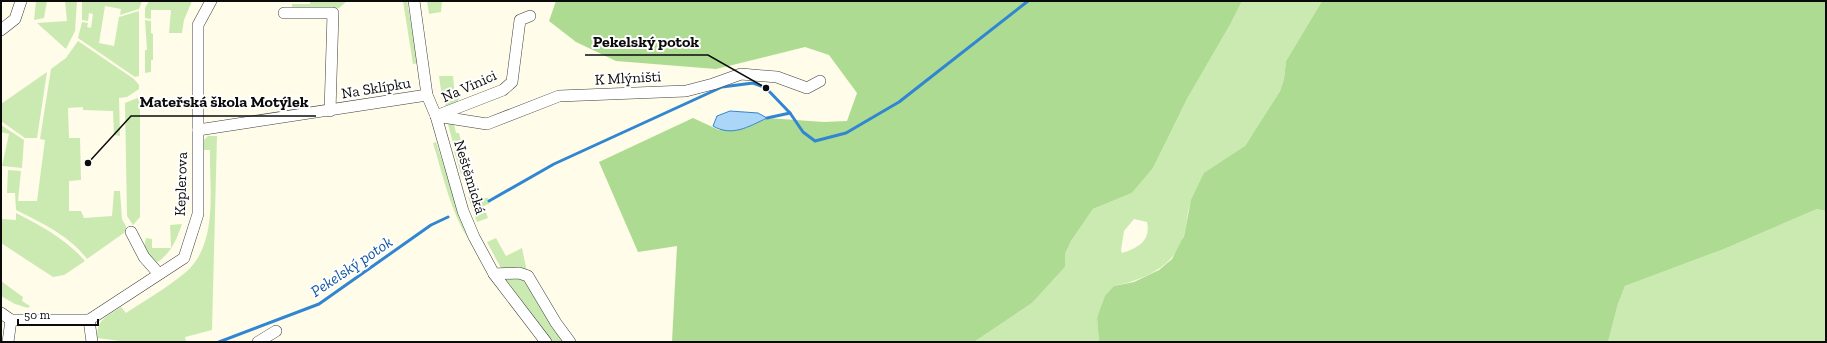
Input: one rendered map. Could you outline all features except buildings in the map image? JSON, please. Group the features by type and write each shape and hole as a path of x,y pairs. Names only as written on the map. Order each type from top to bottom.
{"street":[{"path":"1,30 15,18 21,1"},
{"name":"Keplerova","path":"90,320 184,258 198,214 198,25 211,1"},
{"name":"Neštěmická","path":"414,1 427,95 436,116 463,211 474,237 494,274 546,342"},
{"name":"Na Sklípku","path":"284,13 333,13 330,111"},
{"name":"Na Vinici","path":"436,116 503,90 512,82 520,20 530,16"},
{"name":"K Mlýništi","path":"436,116 487,124 559,96 686,91 742,74 777,77 807,88 820,81"},
{"name":"Na Sklípku","path":"198,130 427,95"},
{"path":"132,232 144,257 159,274"},
{"path":"494,274 519,273 528,276 556,323 570,342"},
{"path":"1,313 11,320 90,320 92,342"},
{"path":"8,341 11,320"},
{"path":"258,342 276,331"}],"green space":[{"path":"36,1 47,1 44,18 34,20"},
{"path":"65,1 77,1 75,31 66,49 37,23 67,21"},
{"path":"82,1 142,1 139,9 120,15 121,9 105,6 99,43 114,46 119,17 139,11 139,76 135,77 78,38 82,22 88,23 87,27 91,28 93,14 89,13 88,21 82,20"},
{"path":"149,1 192,1 184,20 182,33 169,33 171,10 151,10 151,19 145,18 145,8"},
{"path":"310,1 347,1 339,8 334,9 292,10 292,4 310,4"},
{"path":"403,1 407,1 418,63 413,64"},
{"path":"427,1 442,1 441,12 429,14"},
{"path":"556,1 1242,1 1187,99 1153,168 1132,193 1093,209 1071,241 1065,254 1065,267 1032,303 974,342 672,342 677,246 638,252 599,162 693,118 719,130 746,128 767,118 824,122 847,121 857,93 829,55 805,47 716,69 616,61 576,42 549,21"},
{"path":"1242,1 1322,1 1286,61 1284,79 1280,91 1245,146 1204,185 1193,198 1184,235 1180,246 1173,256 1166,264 1147,276 1114,286 1097,318 1099,342 974,342 1032,303 1065,267 1065,254 1071,241 1093,209 1132,193 1153,168 1187,99","holes":["1134,219 1147,222 1147,234 1142,242 1134,249 1122,253 1121,250 1124,231"]},
{"path":"1322,1 1826,1 1826,211 1817,209 1724,249 1625,286 1618,304 1608,342 1099,342 1097,318 1105,296 1114,286 1134,282 1159,270 1172,259 1184,236 1191,200 1204,173 1245,146 1280,91 1284,79 1286,61"},
{"path":"145,20 151,21 151,33 153,34 153,60 151,60 151,72 145,73 145,50 147,50"},
{"path":"78,41 134,79 139,85 139,89 127,97 119,98 120,136 114,135 113,111 83,110 83,107 68,108 69,138 80,138 81,180 69,181 69,211 81,211 84,218 112,216 114,191 120,191 122,219 128,230 87,259 64,237 16,210 15,193 7,193 8,170 21,171 18,201 37,201 45,140 40,139 51,69 66,58"},
{"path":"47,72 37,138 25,138 1,121 1,104"},
{"path":"439,76 453,76 454,87 459,99 457,102 446,106 442,97"},
{"path":"140,97 140,217 133,225 127,216 125,103"},
{"path":"448,124 454,124 456,133 459,133 462,145 454,147"},
{"path":"1,125 24,140 22,168 2,166 9,134 1,132"},
{"path":"208,136 217,136 212,330 185,337 186,342 128,342 97,338 97,332 103,319 121,307 126,313 179,278 196,260 204,246 208,231 211,198 210,150 201,150 203,141"},
{"path":"436,142 458,209 475,249 460,224 450,198 433,143"},
{"path":"463,148 469,172 461,174 454,151"},
{"path":"468,197 488,198 490,203 484,206 488,218 477,222"},
{"path":"1817,209 1826,211 1826,342 1608,342 1618,304 1625,286 1724,249"},
{"path":"16,213 44,228 70,246 85,261 64,275 53,277 1,243 1,219 16,220"},
{"path":"182,224 178,236 171,248 170,225"},
{"path":"146,238 152,239 152,248 171,248 158,262 148,257 143,251"},
{"path":"496,238 506,256 522,248 527,272 502,270 487,242"},
{"path":"506,277 526,278 566,342 552,342 505,280"},
{"path":"1,281 23,297 22,301 30,306 28,308 15,304 1,296"}],"water":[{"path":"730,111 758,113 767,118 740,130 727,131 713,126 717,116"}],"waterway":[{"name":"Pekelský potok","path":"489,201 554,164 722,87 753,83 766,88 790,113 803,132 815,141 846,133 899,102 1028,1"},
{"path":"767,118 790,113"},
{"name":"Pekelský potok","path":"219,342 319,304 431,225 448,217"}],"place":[{"name":"Pekelský potok","path":"766,88"},
{"name":"Mateřská škola Motýlek","path":"88,163"}]}
